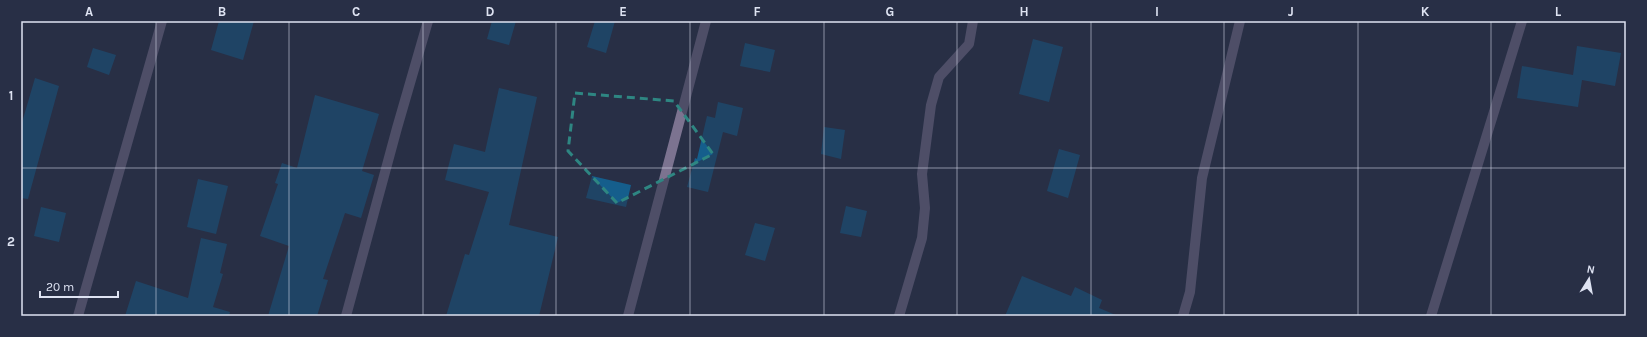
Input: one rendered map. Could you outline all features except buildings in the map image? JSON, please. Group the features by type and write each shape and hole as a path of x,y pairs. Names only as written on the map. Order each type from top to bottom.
{"street":[{"path":"78,316 162,21"},
{"path":"346,316 397,128 428,21"},
{"path":"628,316 706,21"},
{"path":"899,316 922,238 925,208 922,174 931,105 939,77 969,44 973,21"},
{"path":"1183,316 1190,292 1202,178 1240,21"},
{"path":"1431,316 1522,21"}],"highlighted area":[{"path":"575,93 674,101 713,154 617,203 568,151"}]}
